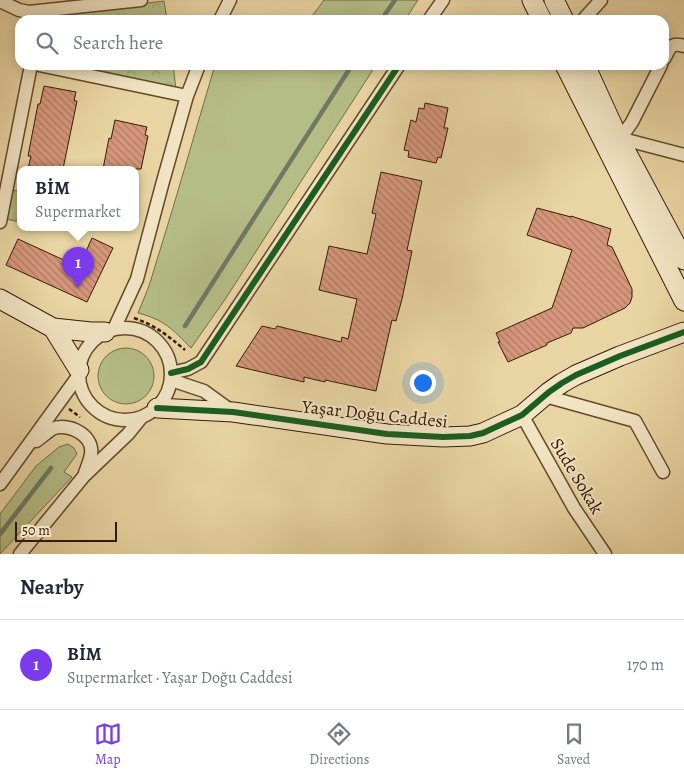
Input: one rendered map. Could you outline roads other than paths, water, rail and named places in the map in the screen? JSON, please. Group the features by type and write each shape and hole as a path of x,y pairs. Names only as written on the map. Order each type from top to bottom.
{"street":[{"path":"45,15 141,0"},
{"path":"222,15 230,0"},
{"path":"432,15 442,0"},
{"path":"532,0 540,15"},
{"path":"554,0 562,15"},
{"path":"588,15 601,0"},
{"path":"0,1 19,10 37,15"},
{"path":"669,51 674,44 684,46"},
{"path":"0,222 30,70"},
{"path":"63,70 187,96"},
{"path":"109,331 136,279 187,96 197,70"},
{"path":"171,377 201,362 396,70"},
{"path":"568,70 684,301"},
{"path":"587,70 619,138 684,260"},
{"path":"619,138 632,122 658,70"},
{"path":"619,138 684,154"},
{"path":"0,300 53,328 84,332 109,331"},
{"path":"53,328 79,372"},
{"path":"20,554 84,476 128,434 149,413 166,396 171,377 171,365 166,351 155,339 144,332 131,328 118,328 94,340 85,351 79,372 82,390 88,402 99,413 113,420 129,421 149,413"},
{"name":"Yaşar Doğu Caddesi","path":"149,413 233,412 388,434 443,437 470,436 483,433 522,415 544,396 576,375 684,332"},
{"path":"0,484 79,372"},
{"path":"171,377 204,391 233,412"},
{"path":"544,396 635,421 663,472"},
{"name":"Sude Sokak","path":"522,415 574,508 605,554"},
{"path":"25,450 52,429 66,427 80,432 90,444 91,453 84,476"}],"waterway":[{"path":"384,15 395,0"},
{"path":"185,326 349,70"},
{"path":"0,534 51,468"}],"place":[{"name":"BİM","path":"78,288"}]}
